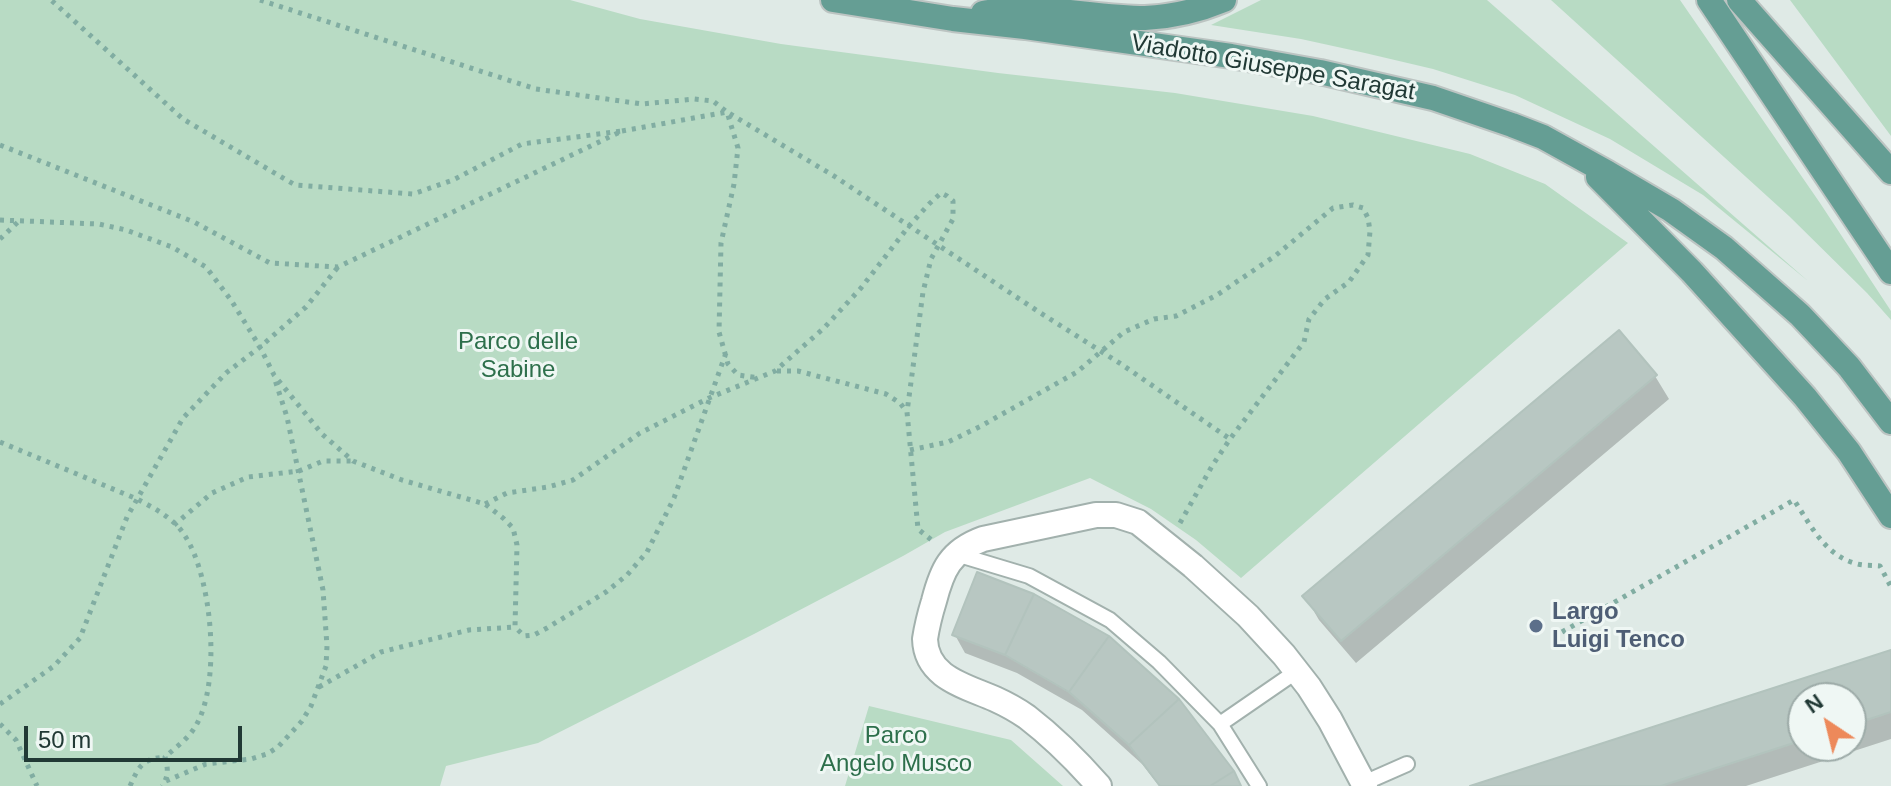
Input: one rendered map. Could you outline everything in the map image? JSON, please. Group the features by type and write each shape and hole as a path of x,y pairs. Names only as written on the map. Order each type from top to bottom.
{"main road":[{"name":"Viadotto Giuseppe Saragat","path":"833,0 1231,56 1364,81 1433,98 1543,137 1671,210 1724,248 1773,289 1815,331 1872,395 1891,422"},
{"path":"953,19 1029,8 1145,18 1193,10 1224,0"},
{"path":"1709,0 1891,272"},
{"path":"1739,0 1891,172"},
{"path":"1576,156 1692,272 1805,397 1849,452 1891,516"}],"street":[{"path":"1099,786 1029,718 998,700 956,684 932,663 925,648 926,631 948,550 966,547 983,539 1096,515 1116,515 1138,522 1248,616 1297,671 1330,720 1364,785"}],"lane":[{"path":"948,550 1029,576 1110,620 1159,662 1220,724 1259,786"},
{"path":"1220,724 1297,671"},
{"path":"1364,785 1407,764"}],"path":[{"path":"51,0 183,119 295,185 413,194 453,180 522,144 622,131 727,112"},
{"path":"260,0 536,89 642,104 694,99 713,101 834,176 1230,439"},
{"path":"727,112 738,148 734,184 721,243 719,332 728,364 738,375 760,379"},
{"path":"0,704 54,666 80,638 127,517 183,418 226,373 306,307 338,267 622,131"},
{"path":"0,145 194,222 270,263 338,267"},
{"path":"485,504 507,493 573,480 640,433 709,398 775,371 824,328 861,288 909,226 941,193 953,201 953,219 931,259 923,292 907,412 918,529 948,550"},
{"path":"910,450 948,442 981,426 1077,372 1124,332 1154,319 1176,316 1217,295 1275,256 1333,208 1353,205 1363,208 1370,231 1368,255 1349,282 1325,299 1309,319 1304,342 1230,439 1166,544"},
{"path":"0,220 99,224 126,230 172,247 206,267 260,347 274,375 287,417 323,590 326,666 311,706 278,747 251,759 206,764 164,784"},
{"path":"0,239 19,221"},
{"path":"274,375 322,434 353,461 402,480 485,504 513,528 516,536 515,627 524,636 534,635 606,592 627,575 647,552 674,498 726,353"},
{"path":"775,371 798,371 886,394 907,412"},
{"path":"0,442 157,510 185,534 202,571 211,638 206,702 197,725 188,736 165,757 150,759 137,769 130,786"},
{"path":"174,525 212,493 248,477 299,471 323,461 353,461"},
{"path":"1562,632 1794,500 1819,539 1834,554 1855,564 1880,566 1891,587"},
{"path":"318,687 381,652 469,630 515,627"},
{"path":"0,724 16,740 37,786"},
{"path":"164,784 168,770 165,757"}],"green space":[{"name":"Parco delle Sabine","path":"0,0 570,0 640,19 781,44 1175,93 1313,116 1470,154 1545,184 1628,243 1241,578 1196,540 1151,509 1090,478 945,532 754,634 538,743 446,766 440,786 0,786"},
{"path":"1261,0 1487,0 1808,281 1703,195 1610,139 1515,95 1433,69 1365,53 1211,25"},
{"path":"1551,0 1680,0 1820,203 1891,311 1891,320 1789,216"},
{"path":"1790,0 1891,0 1891,136"},
{"name":"Parco Angelo Musco","path":"869,706 1011,740 1063,786 845,786"}],"building":[{"path":"1619,330 1657,375 1341,641 1302,596"},
{"path":"977,572 1034,594 1005,655 952,635"},
{"path":"1034,594 1109,636 1069,692 1005,655"},
{"path":"1109,636 1179,699 1129,745 1069,692"},
{"path":"1891,650 1891,712 1867,720 1867,682 1792,682"},
{"path":"1787,684 1787,745 1661,786 1470,786"},
{"path":"1179,699 1234,771 1210,786 1160,786 1129,745"},
{"path":"1234,771 1241,786 1210,786"}],"place":[{"name":"Largo Luigi Tenco","path":"1536,626"}]}
